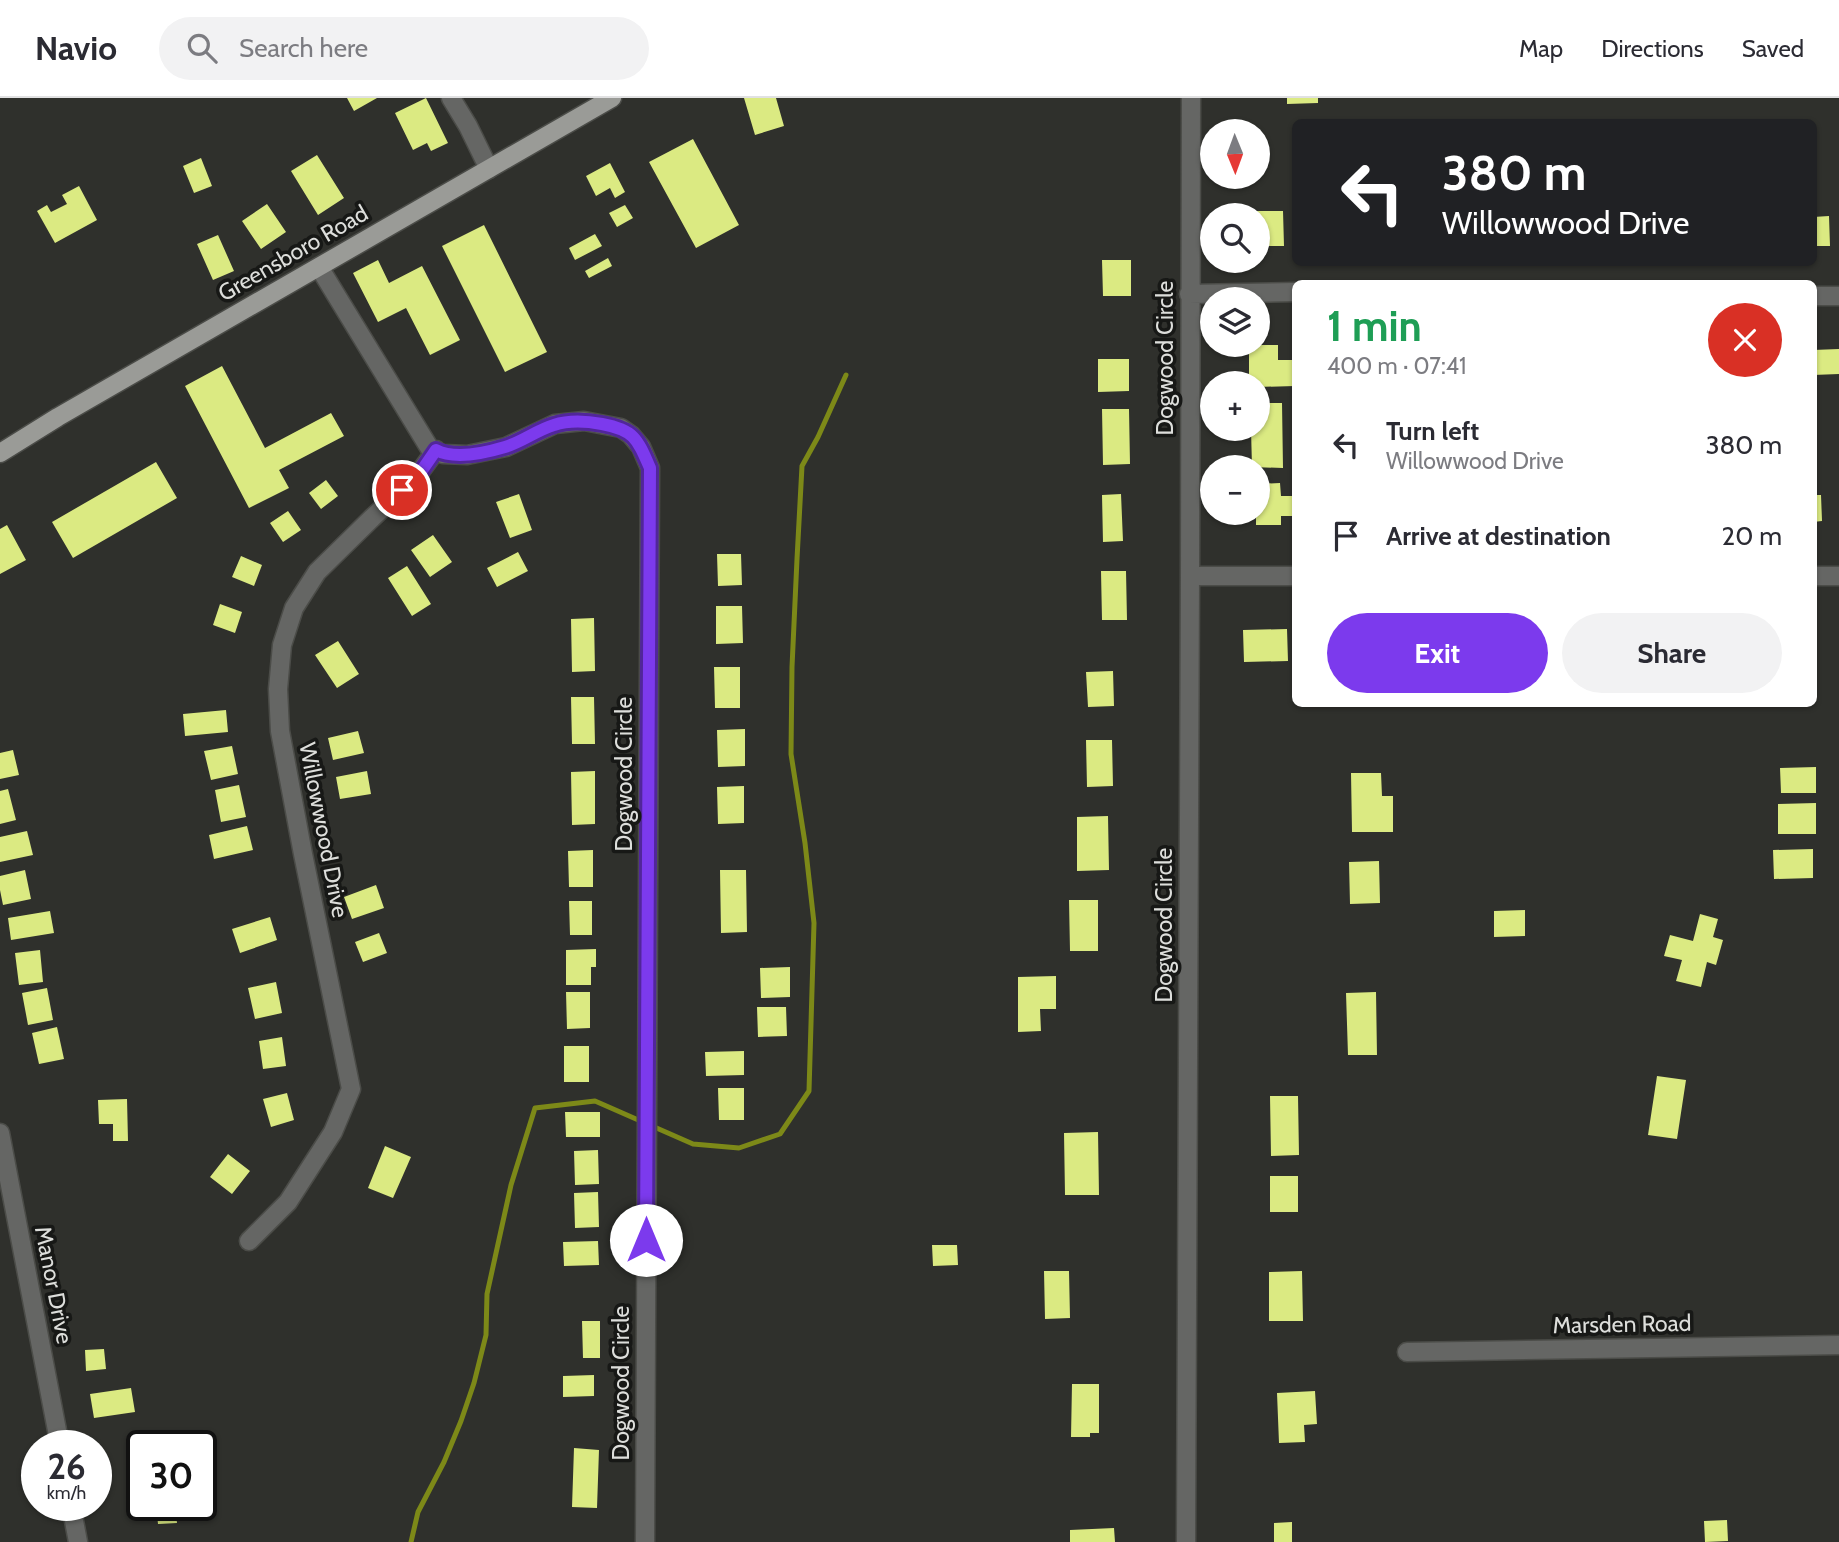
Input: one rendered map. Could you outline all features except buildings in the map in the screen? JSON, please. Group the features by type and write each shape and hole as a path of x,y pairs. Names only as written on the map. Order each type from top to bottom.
{"main road":[{"name":"Greensboro Road","path":"0,453 612,98"}],"street":[{"path":"452,98 489,169"},
{"name":"Dogwood Circle","path":"1185,1542 1191,98"},
{"path":"318,267 430,449 436,450"},
{"path":"1189,294 1292,292"},
{"path":"1817,296 1839,296"},
{"name":"Dogwood Circle","path":"436,450 443,454 467,455 506,447 555,424 584,421 621,428 631,435 641,447 650,468 645,1542"},
{"name":"Willowwood Drive","path":"249,1241 288,1202 333,1132 351,1089 280,731 278,689 282,645 294,608 317,572 418,476 436,450"},
{"path":"1190,576 1292,576"},
{"path":"1817,576 1839,576"},
{"name":"Manor Drive","path":"0,1133 57,1430"},
{"name":"Marsden Road","path":"1407,1352 1839,1345"},
{"path":"74,1521 78,1542"}],"waterway":[{"path":"411,1542 418,1512 444,1462 474,1383 486,1335 487,1294 511,1185 535,1108 595,1101 693,1144 739,1148 780,1134 809,1091 814,923 791,754 797,559 802,466 846,375"}],"route":[{"path":"402,490 418,476 436,450 443,454 467,455 506,447 555,424 584,421 621,428 631,435 641,447 650,468 646,1240"}]}
